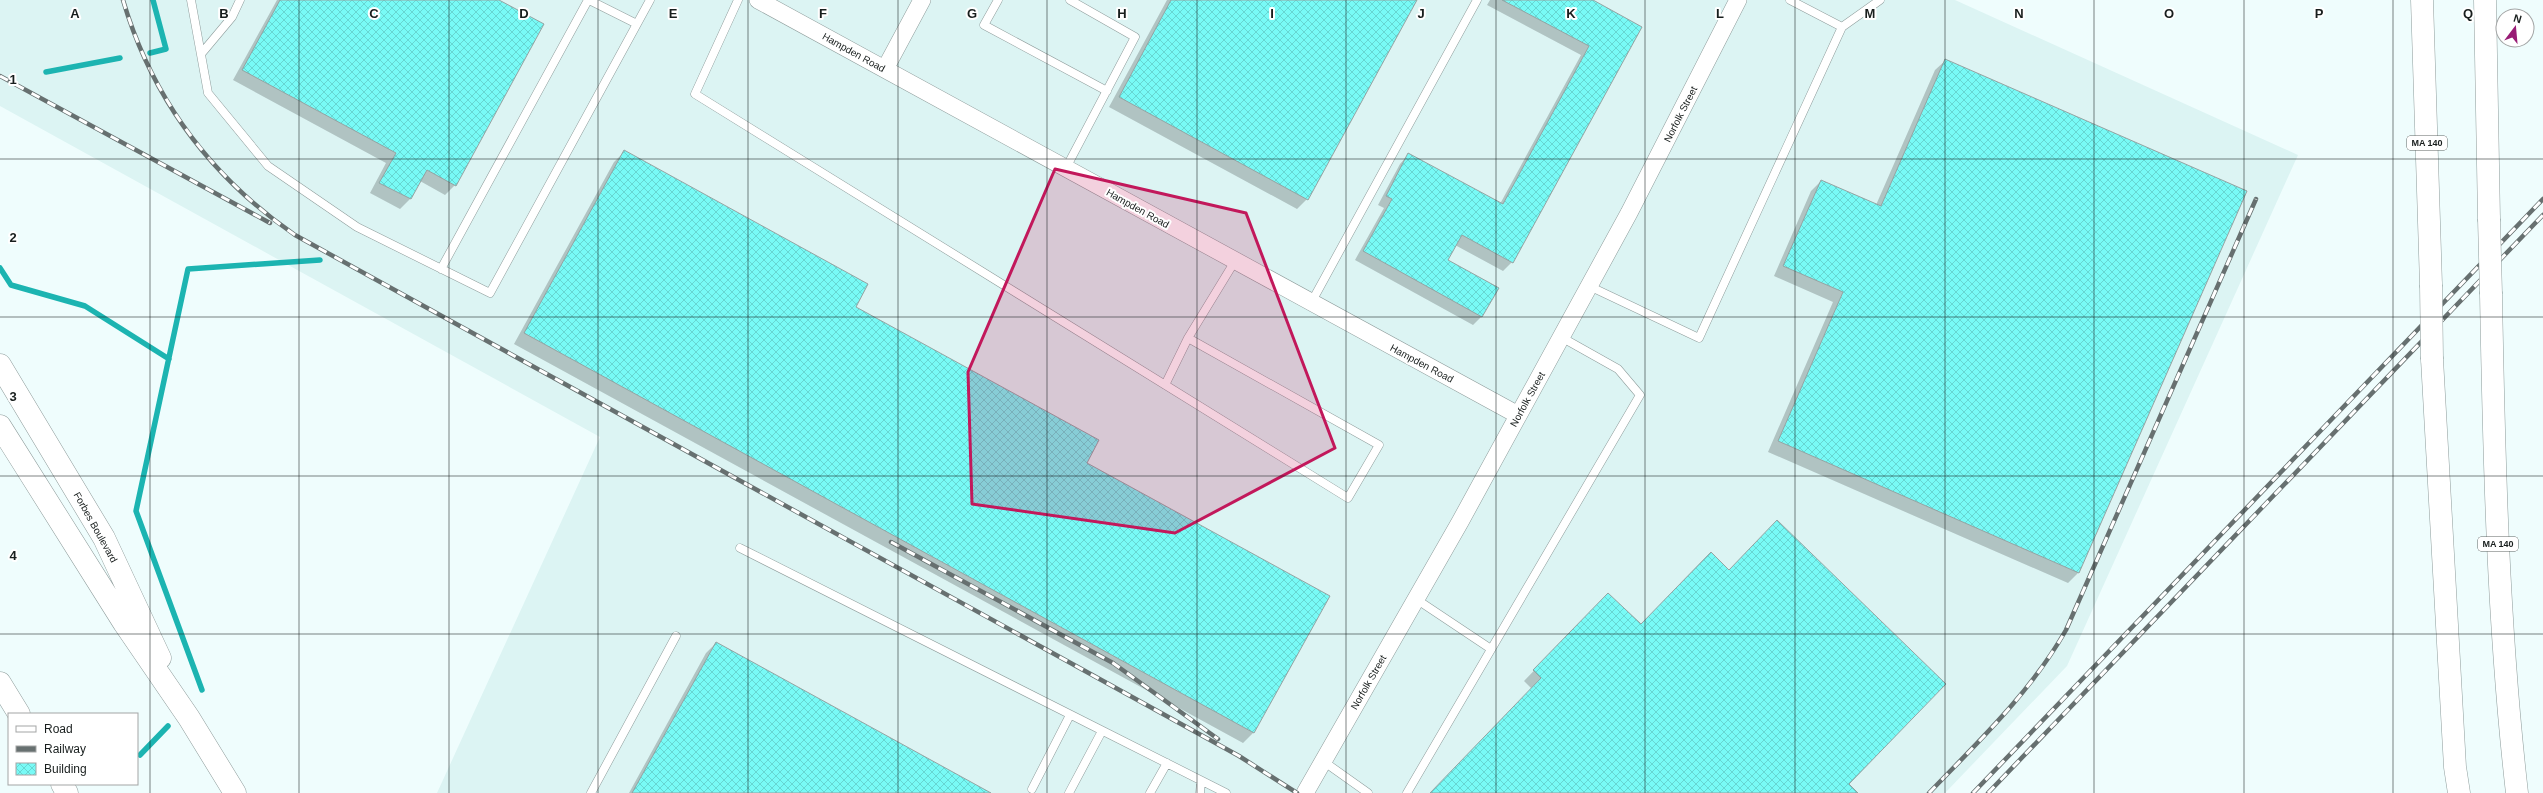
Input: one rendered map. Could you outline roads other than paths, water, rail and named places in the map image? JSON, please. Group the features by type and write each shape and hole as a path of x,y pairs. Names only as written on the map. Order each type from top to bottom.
{"main road":[{"name":"MA 140","path":"2422,0 2432,359 2455,759 2459,793"},
{"name":"MA 140","path":"2485,0 2494,462 2503,636 2517,793"},
{"name":"Forbes Boulevard","path":"0,365 104,538 189,718"},
{"name":"Forbes Boulevard","path":"0,426 124,623 189,718 235,793"},
{"path":"0,683 18,713"}],"street":[{"path":"885,68 922,0"},
{"name":"Norfolk Street","path":"1305,793 1416,599 1633,206 1738,0"},
{"name":"Hampden Road","path":"769,2 1066,168 1518,415"}],"lane":[{"path":"191,0 208,93 268,166 357,227 490,293 650,0"},
{"path":"201,54 232,17 240,0"},
{"path":"441,269 588,0 637,24"},
{"path":"738,0 695,94 1348,498 1379,445 1188,338"},
{"path":"998,0 984,25 1107,91"},
{"path":"1066,168 1135,37 1070,0"},
{"path":"1311,303 1477,0"},
{"path":"1790,0 1842,26"},
{"path":"1589,286 1699,338 1842,26 1880,0"},
{"path":"1165,385 1188,338 1235,261"},
{"path":"1407,793 1640,395 1618,369 1561,337"},
{"path":"740,548 1226,793"},
{"path":"1416,599 1491,649"},
{"path":"592,793 676,636"},
{"path":"1032,789 1070,715"},
{"path":"1068,793 1102,731"},
{"path":"1323,761 1368,793"},
{"path":"1150,793 1167,763"},
{"path":"1200,793 1201,781"}],"waterway":[{"path":"150,53 166,49 153,0"},
{"path":"46,72 120,58"},
{"path":"202,690 136,511 188,269 320,260"},
{"path":"0,268 11,285 85,306 169,359"},
{"path":"140,755 168,726"}],"railway":[{"path":"123,0 135,36 150,70 168,102 188,132 211,161 237,188 295,235 1239,756 1297,793"},
{"path":"0,76 270,223"},
{"path":"1929,793 2003,716 2020,696 2052,653 2066,630 2256,199"},
{"path":"1973,793 2543,199"},
{"path":"1988,793 2543,215"},
{"path":"891,542 1113,663 1218,739"}]}
